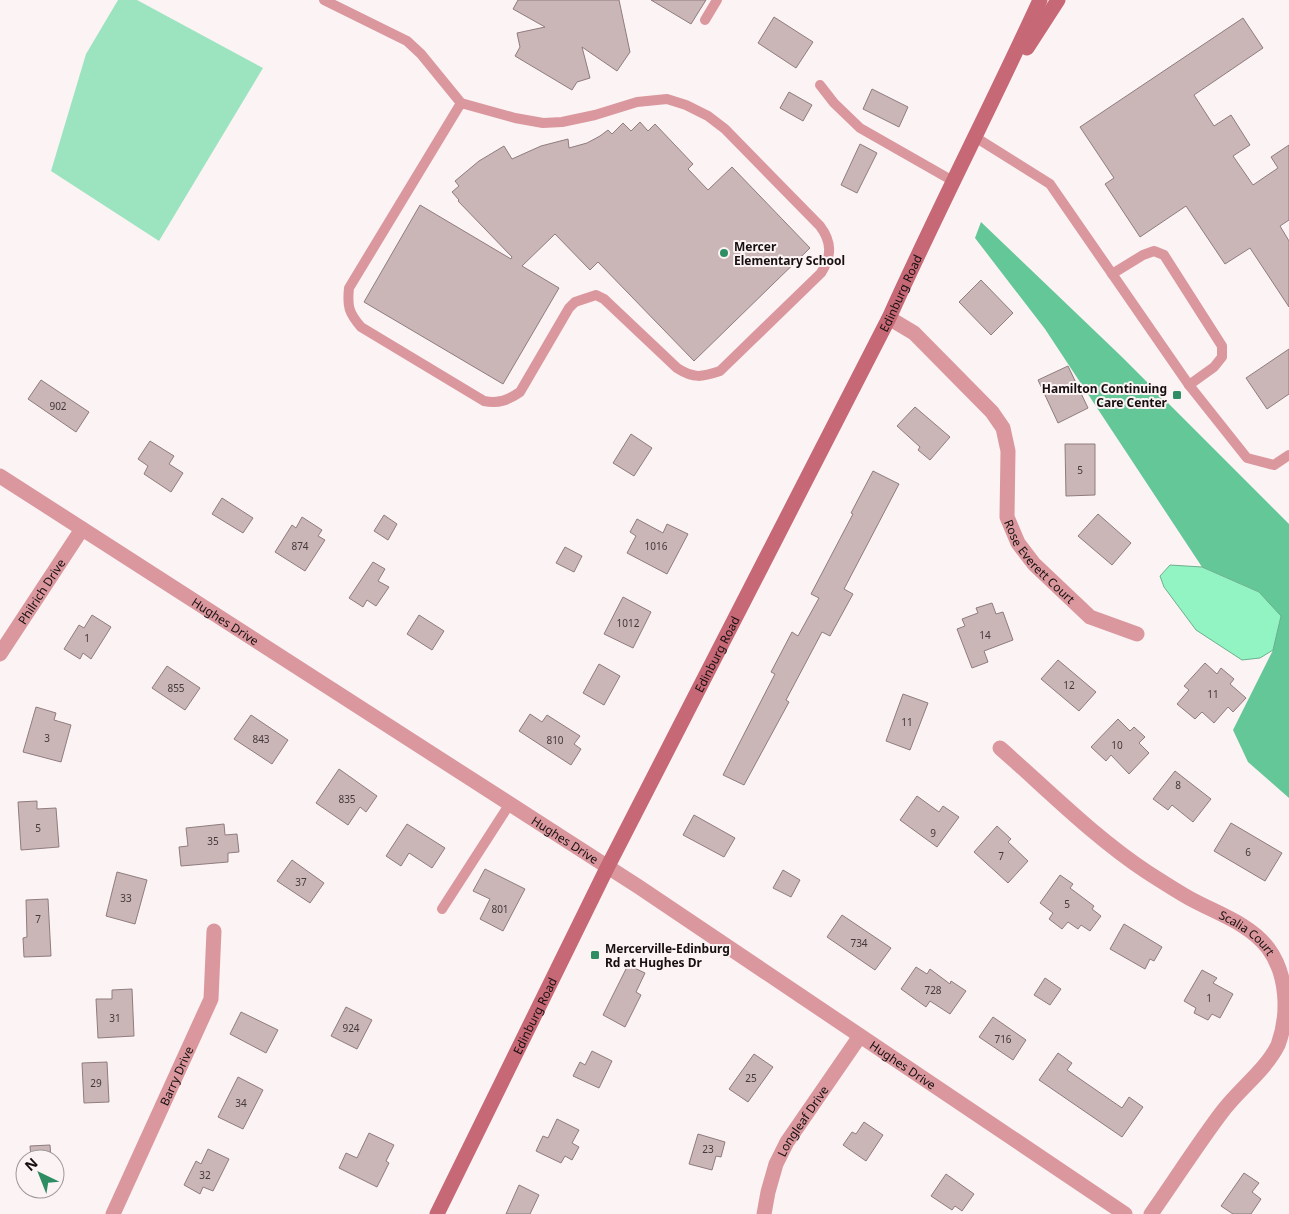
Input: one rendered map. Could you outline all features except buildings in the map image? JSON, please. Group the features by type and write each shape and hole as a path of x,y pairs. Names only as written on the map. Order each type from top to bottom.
{"main road":[{"name":"Edinburg Road","path":"438,1214 608,868 889,318 1040,0"},
{"name":"Edinburg Road","path":"997,93 1058,0"}],"street":[{"name":"Rose Everett Court","path":"889,318 914,334 992,412 1003,428 1008,451 1007,517 1018,543 1034,564 1090,618 1137,634"},
{"name":"Hughes Drive","path":"0,476 639,887 1125,1214"},
{"name":"Philrich Drive","path":"0,654 82,529"},
{"name":"Scalia Court","path":"1000,748 1123,855 1188,898 1236,922 1253,933 1268,948 1278,966 1285,986 1288,1005 1278,1045 1268,1061 1223,1111 1151,1214"},
{"name":"Barry Drive","path":"114,1214 211,999 214,931"},
{"name":"Longleaf Drive","path":"764,1214 776,1164 787,1142 860,1036"}],"lane":[{"path":"324,0 408,41 421,54 460,104 543,123 562,122 595,115 637,102 667,99 686,105 708,116 725,128 820,226 827,236 829,245 828,262 821,273 720,370 699,376 688,375 682,372 604,299 596,295 575,302 569,308 520,392 510,399 496,403 484,401 360,327 352,316 348,303 350,288 460,104"},
{"path":"705,20 717,0"},
{"path":"820,85 834,103 860,128 953,181"},
{"path":"975,137 1050,184 1189,385 1247,458 1274,465 1289,455"},
{"path":"1112,274 1143,255 1154,251 1164,255 1222,346 1222,357 1214,367 1189,385"},
{"path":"442,908 509,804"}],"shaded area":[{"path":"118,0 137,0 263,68 159,241 51,171 86,54"},
{"path":"981,222 1122,357 1289,524 1289,798 1248,762 1233,730 1273,650 1259,592 1202,567 1045,329 975,238"},
{"path":"1170,565 1202,567 1259,592 1281,616 1273,650 1260,658 1242,660 1196,630 1164,587 1160,576"}],"place":[{"name":"Mercer Elementary School","path":"724,253"},
{"name":"Hamilton Continuing Care Center","path":"1177,395"},
{"name":"Mercerville-Edinburg Rd at Hughes Dr","path":"595,955"}]}
